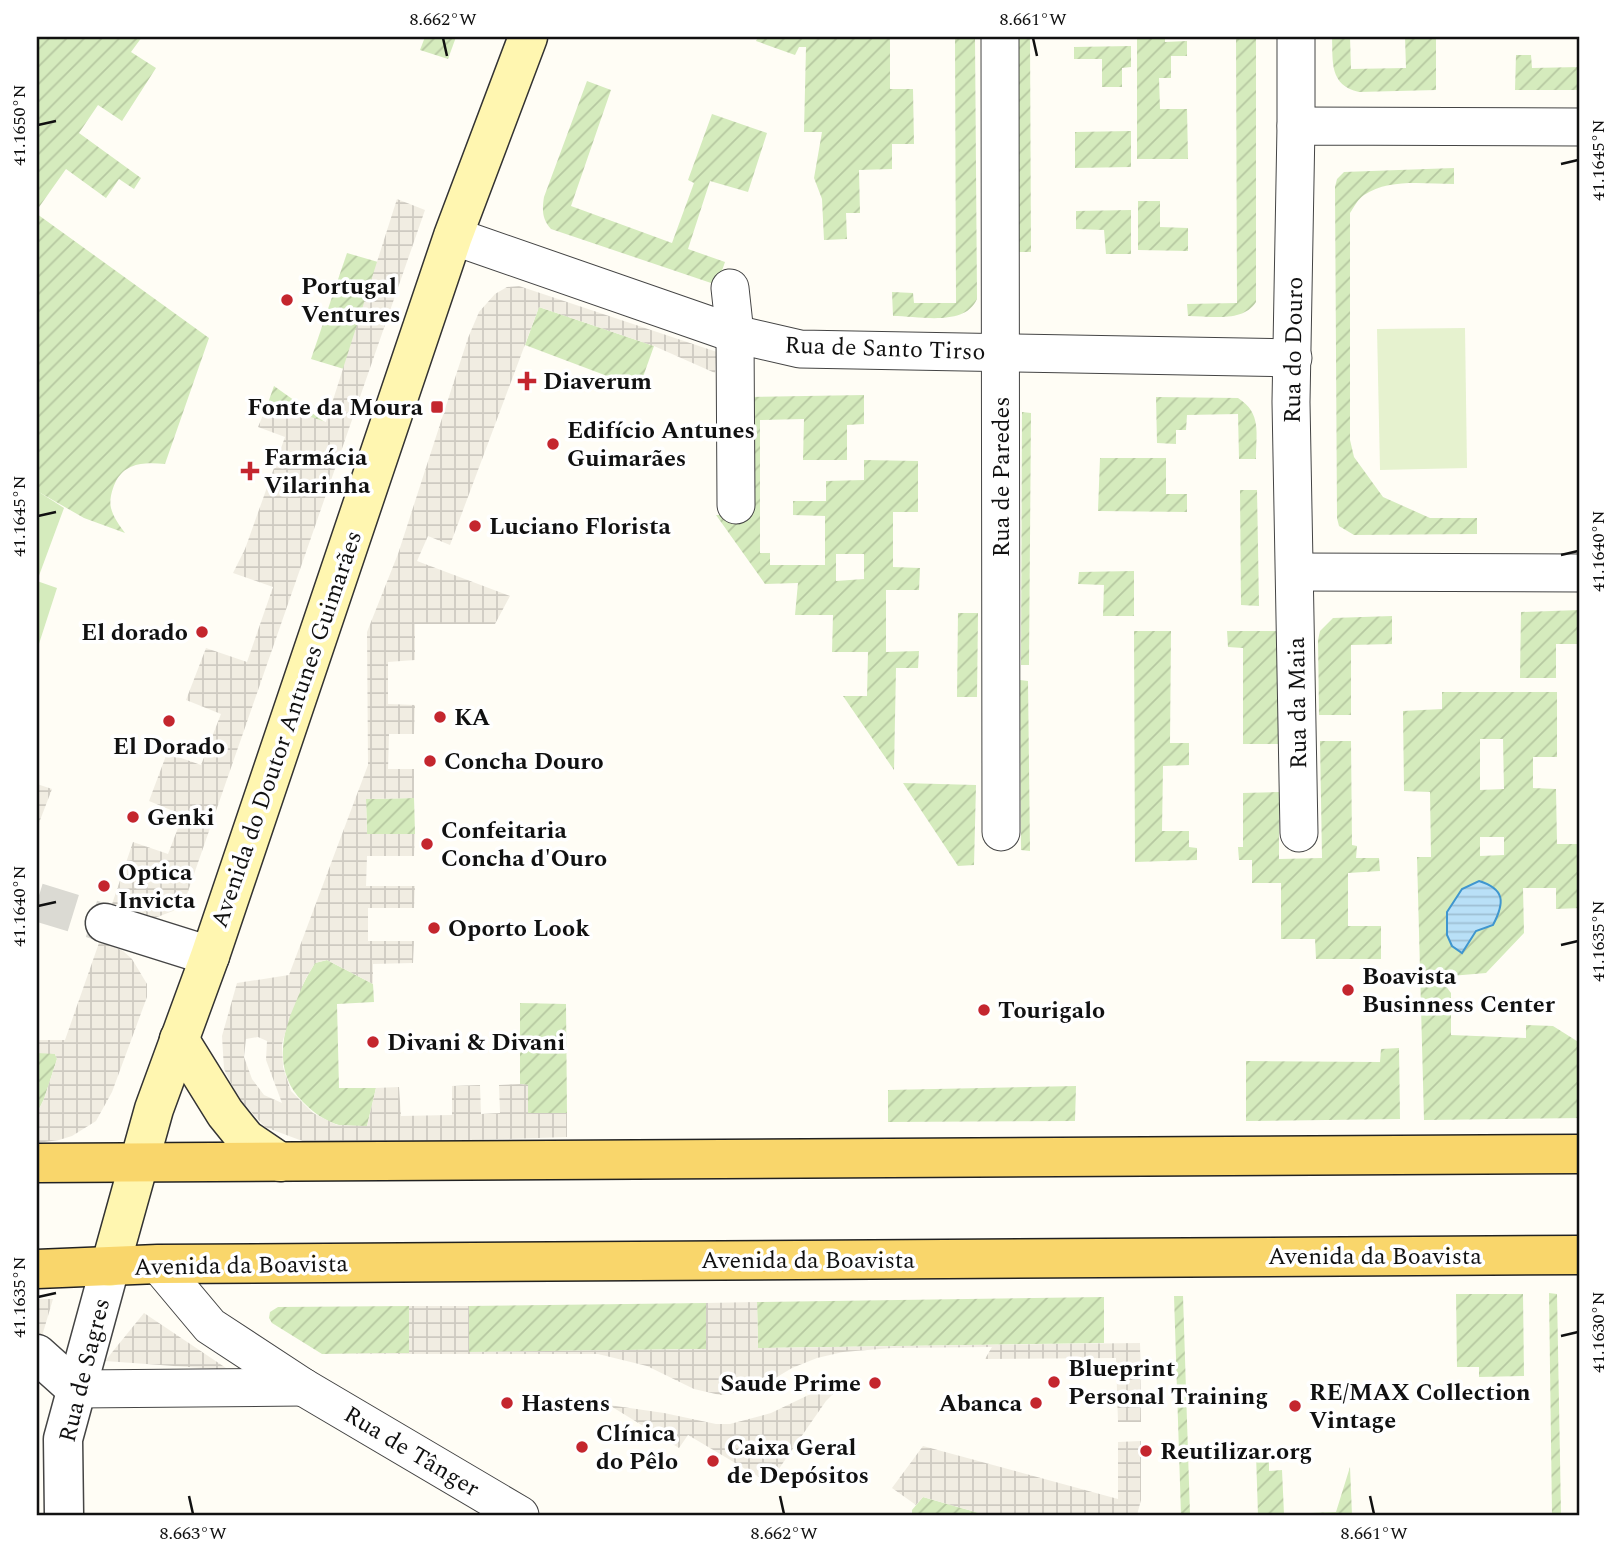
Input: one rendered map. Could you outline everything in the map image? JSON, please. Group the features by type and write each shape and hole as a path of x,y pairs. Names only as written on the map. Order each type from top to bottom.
{"main road":[{"name":"Avenida do Doutor Antunes Guimarães","path":"110,1267 154,1109 210,956 453,236 528,37"},
{"path":"179,1039 225,1113 246,1139 280,1162"},
{"path":"37,1163 1580,1154"},
{"name":"Avenida da Boavista","path":"37,1269 158,1264 1580,1255"}],"street":[{"name":"Rua de Paredes","path":"1000,37 1001,832"},
{"name":"Rua do Douro","path":"1295,572 1291,402 1296,37"},
{"path":"1296,126 1580,127"},
{"name":"Rua de Santo Tirso","path":"453,236 735,334 800,349 1293,358"},
{"path":"730,288 735,334 736,505"},
{"path":"1295,572 1580,573"},
{"name":"Rua da Maia","path":"1295,572 1299,833"},
{"path":"106,923 210,956"},
{"name":"Rua de Tânger","path":"158,1264 211,1326 303,1387 520,1515"},
{"name":"Rua de Sagres","path":"64,1515 63,1439 110,1267"},
{"path":"37,1354 76,1389 303,1387"}],"green space":[{"path":"37,37 142,37 131,52 156,68 122,121 98,105 79,133 141,178 134,189 119,179 106,198 66,169 37,210"},
{"path":"425,37 456,37 448,59 420,50"},
{"path":"758,37 890,37 890,89 913,89 914,144 892,144 892,169 859,170 860,213 846,213 847,239 824,240 822,199 814,178 822,132 804,132 806,47 799,47 795,55 756,41"},
{"path":"955,37 975,37 977,299 971,308 952,317 893,316 892,292 913,293 914,303 956,303"},
{"path":"1012,37 1030,37 1031,252 1014,252"},
{"path":"1137,37 1165,37 1165,42 1187,41 1187,56 1171,56 1171,78 1159,78 1160,109 1187,109 1188,159 1137,159"},
{"path":"1236,37 1256,37 1256,302 1250,309 1234,316 1188,316 1187,304 1237,303"},
{"path":"1332,37 1350,37 1351,69 1406,68 1405,37 1436,37 1436,90 1359,92 1349,89 1342,84 1335,71"},
{"path":"1131,46 1131,67 1122,68 1122,87 1102,87 1102,59 1074,59 1074,47"},
{"path":"1516,55 1531,55 1532,68 1580,67 1580,90 1515,90"},
{"path":"587,81 611,90 571,206 672,243 694,183 688,180 712,114 767,133 748,192 710,181 688,249 725,262 717,285 551,229 546,222 543,214 544,197"},
{"path":"1131,131 1131,167 1075,168 1075,132"},
{"path":"1454,168 1454,184 1408,183 1385,186 1362,197 1350,213 1350,440 1354,457 1383,497 1430,518 1477,518 1477,534 1354,535 1339,526 1337,518 1337,179 1344,172"},
{"path":"1138,201 1160,201 1160,227 1188,228 1188,251 1138,250"},
{"path":"1131,210 1131,254 1106,254 1104,230 1076,229 1076,211"},
{"path":"37,214 209,338 165,464 144,463 131,467 120,475 115,484 111,508 125,533 84,518 37,491"},
{"path":"347,253 378,262 344,369 311,359"},
{"path":"539,307 654,346 639,388 525,345"},
{"path":"1465,328 1467,468 1380,470 1377,329"},
{"path":"274,386 326,423 268,403"},
{"path":"864,395 864,424 847,425 847,460 803,460 804,419 760,420 760,553 770,553 770,565 825,565 825,516 793,515 793,501 826,501 826,481 864,480 864,460 918,461 918,512 893,512 893,567 920,568 919,590 886,590 886,652 919,651 918,668 896,668 894,770 843,696 867,696 868,652 832,652 833,615 795,615 798,583 765,584 716,515 747,514 747,397","holes":["836,554 864,554 864,579 836,581"]},
{"path":"1156,397 1238,398 1246,404 1254,417 1257,433 1256,459 1239,459 1238,414 1187,415 1186,430 1176,430 1176,444 1157,443"},
{"path":"1022,412 1031,413 1029,665 1021,665"},
{"path":"1100,458 1166,458 1166,494 1187,494 1187,512 1098,511"},
{"path":"1240,490 1257,490 1259,606 1241,605"},
{"path":"39,492 64,508 37,581 37,495"},
{"path":"1134,571 1134,616 1103,616 1104,585 1078,584 1079,572"},
{"path":"37,581 57,588 37,650"},
{"path":"1580,610 1580,644 1556,644 1556,678 1520,678 1521,612"},
{"path":"958,613 978,613 977,697 957,697"},
{"path":"1392,616 1392,644 1351,645 1351,715 1319,715 1320,631 1333,618"},
{"path":"1134,631 1171,631 1170,743 1189,743 1189,765 1163,766 1162,831 1189,831 1189,847 1197,848 1197,860 1135,862"},
{"path":"1227,631 1279,631 1279,744 1243,744 1243,648 1228,647"},
{"path":"1020,680 1028,681 1030,851 1021,850"},
{"path":"1442,692 1557,692 1557,757 1533,757 1533,788 1556,789 1557,844 1580,844 1580,908 1556,909 1556,888 1523,888 1524,933 1486,973 1439,977 1451,993 1451,1035 1526,1038 1526,1025 1553,1026 1580,1043 1580,1118 1424,1120 1417,857 1431,857 1430,792 1404,791 1403,711 1442,709","holes":["1480,739 1503,739 1504,789 1480,790","1480,837 1504,837 1504,855 1480,856"]},
{"path":"1320,741 1351,741 1352,845 1357,846 1356,858 1379,858 1380,871 1348,873 1348,926 1381,926 1381,959 1316,959 1315,939 1281,939 1281,883 1252,883 1252,860 1239,860 1238,847 1243,847 1243,793 1279,792 1279,859 1322,858"},
{"path":"903,783 976,785 974,865 958,866"},
{"path":"414,798 415,834 367,834 366,799"},
{"path":"327,960 373,984 374,1002 337,1004 339,1088 376,1088 367,1126 339,1125 320,1116 303,1102 291,1086 285,1069 283,1051 290,1014 315,963"},
{"path":"520,1003 566,1004 567,1113 528,1113 528,1085 520,1084"},
{"path":"1399,1048 1400,1119 1246,1121 1246,1061 1380,1062 1381,1049"},
{"path":"37,1053 55,1054 57,1059 37,1113"},
{"path":"1076,1086 1075,1121 888,1122 888,1090"},
{"path":"1549,1293 1557,1294 1561,1515 1552,1515"},
{"path":"1456,1294 1523,1294 1524,1376 1479,1377 1479,1367 1457,1367"},
{"path":"1174,1296 1183,1296 1190,1515 1181,1515"},
{"path":"1104,1297 1104,1343 758,1348 757,1302"},
{"path":"706,1303 706,1349 469,1352 469,1306"},
{"path":"409,1306 409,1353 322,1354 272,1323 269,1318 270,1312 278,1307"},
{"path":"1256,1454 1269,1454 1269,1471 1282,1470 1284,1514 1336,1512 1350,1467 1352,1515 1258,1515"},
{"path":"923,1497 986,1515 912,1515 912,1510"}],"shaded area":[{"path":"397,199 425,210 185,900 173,911 152,919 111,907 133,842 168,854 183,815 149,801 167,753 201,765 221,714 186,700 206,648 247,662 273,587 233,573 245,549 285,437 258,427 268,403 326,422"},
{"path":"519,286 717,352 715,373 654,346 539,307 450,545 428,536 417,561 510,596 495,624 415,624 415,660 388,662 388,704 415,705 414,734 389,734 388,769 414,769 414,798 366,799 367,834 415,834 414,856 367,856 366,886 415,886 414,908 368,908 368,941 414,941 413,963 373,964 373,984 327,960 315,963 290,1016 282,1044 283,1067 291,1091 313,1113 337,1125 367,1126 376,1088 399,1087 401,1116 452,1115 452,1086 480,1085 481,1114 500,1113 499,1085 520,1084 528,1085 528,1113 567,1113 567,1137 322,1145 305,1142 265,1127 244,1104 224,1069 222,1036 237,983 289,975 368,765 367,632 398,554 468,338 479,312 495,294 507,287","holes":["258,1037 267,1041 266,1060 282,1103 264,1095 252,1079 244,1057 246,1039"]},
{"path":"37,784 52,789 37,828"},
{"path":"100,940 123,951 132,959 147,984 147,997 112,1092 96,1121 72,1136 37,1143 37,1113 57,1059 55,1054 37,1053 37,1040 65,1040"},
{"path":"37,1299 53,1299 39,1346 37,1344"},
{"path":"757,1302 758,1348 1140,1343 1141,1422 1118,1422 1116,1358 985,1359 992,1347 892,1348 843,1352 792,1368 746,1391 720,1395 694,1389 647,1366 598,1354 322,1354 409,1353 409,1306 469,1306 469,1352 706,1349 706,1303"},
{"path":"144,1313 229,1370 105,1361"},
{"path":"842,1385 826,1401 769,1483 688,1435 679,1448 609,1405 716,1424 730,1424 771,1413 819,1390"},
{"path":"1141,1441 1141,1500 1137,1515 986,1515 923,1497 916,1505 892,1488 923,1446 1118,1499 1118,1442"}],"water":[{"path":"1479,881 1498,892 1500,910 1493,925 1476,931 1462,953 1452,946 1447,935 1447,912 1462,889"}],"tunnel":[{"path":"37,902 105,923"}],"place":[{"name":"Portugal Ventures","path":"287,300"},
{"name":"Diaverum","path":"527,381"},
{"name":"Fonte da Moura","path":"437,407"},
{"name":"Edifício Antunes Guimarães","path":"553,444"},
{"name":"Farmácia Vilarinha","path":"250,471"},
{"name":"Luciano Florista","path":"475,526"},
{"name":"El dorado","path":"202,632"},
{"name":"KA","path":"440,717"},
{"name":"El Dorado","path":"169,721"},
{"name":"Concha Douro","path":"430,761"},
{"name":"Genki","path":"133,817"},
{"name":"Confeitaria Concha d'Ouro","path":"427,844"},
{"name":"Optica Invicta","path":"104,886"},
{"name":"Oporto Look","path":"434,928"},
{"name":"Boavista Businness Center","path":"1348,990"},
{"name":"Tourigalo","path":"984,1010"},
{"name":"Divani & Divani","path":"373,1042"},
{"name":"Blueprint Personal Training","path":"1054,1382"},
{"name":"Saude Prime","path":"875,1383"},
{"name":"Hastens","path":"507,1403"},
{"name":"Abanca","path":"1036,1403"},
{"name":"RE/MAX Collection Vintage","path":"1295,1406"},
{"name":"Clínica do Pêlo","path":"582,1447"},
{"name":"Reutilizar.org","path":"1146,1451"},
{"name":"Caixa Geral de Depósitos","path":"713,1461"}]}
